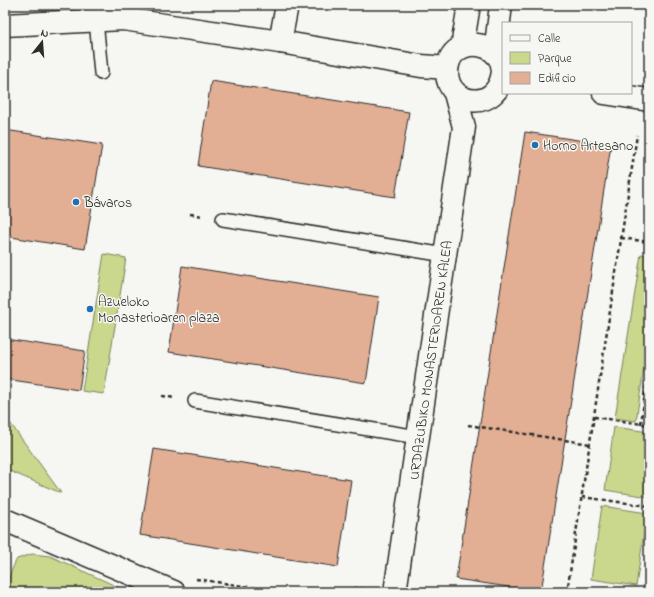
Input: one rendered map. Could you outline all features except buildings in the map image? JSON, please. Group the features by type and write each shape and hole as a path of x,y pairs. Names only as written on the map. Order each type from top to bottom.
{"street":[{"path":"280,42 287,5"},
{"path":"462,47 469,5"},
{"path":"501,5 501,70 499,88 492,95 484,99 469,100 456,93 448,82 447,68 450,60 455,52 462,47 471,44 488,47 501,70"},
{"path":"5,25 123,19 280,42 421,66 447,68"},
{"name":"URDAZUBIKO MONASTERIOAREN KALEA","path":"395,592 464,127 456,93"},
{"path":"610,94 649,100"},
{"name":"URDAZUBIKO MONASTERIOAREN KALEA","path":"464,127 484,99"},
{"path":"8,523 174,592"}],"lane":[{"path":"96,20 101,74"},
{"path":"223,219 445,255"},
{"path":"195,401 418,437"}],"path":[{"path":"567,592 637,135"},
{"path":"621,238 649,242"},
{"path":"641,424 649,364"},
{"path":"594,417 649,425"},
{"path":"468,425 590,444"},
{"path":"582,497 649,506"},
{"path":"643,592 649,552"},
{"path":"347,592 352,589 361,589"}],"green space":[{"path":"104,254 126,258 104,394 82,391"},
{"path":"641,254 649,256 649,335 636,421 615,418"},
{"path":"5,416 61,493 5,469"},
{"path":"614,427 649,432 649,497 605,490"},
{"path":"602,506 647,513 636,586 591,579"},
{"path":"32,554 50,556 129,592 11,592 9,588 9,580 11,571 17,559"}],"place":[{"name":"Horno Artesano","path":"535,145"},
{"name":"Bávaros","path":"76,202"},
{"name":"Azueloko Monasterioaren plaza","path":"90,309"}]}
